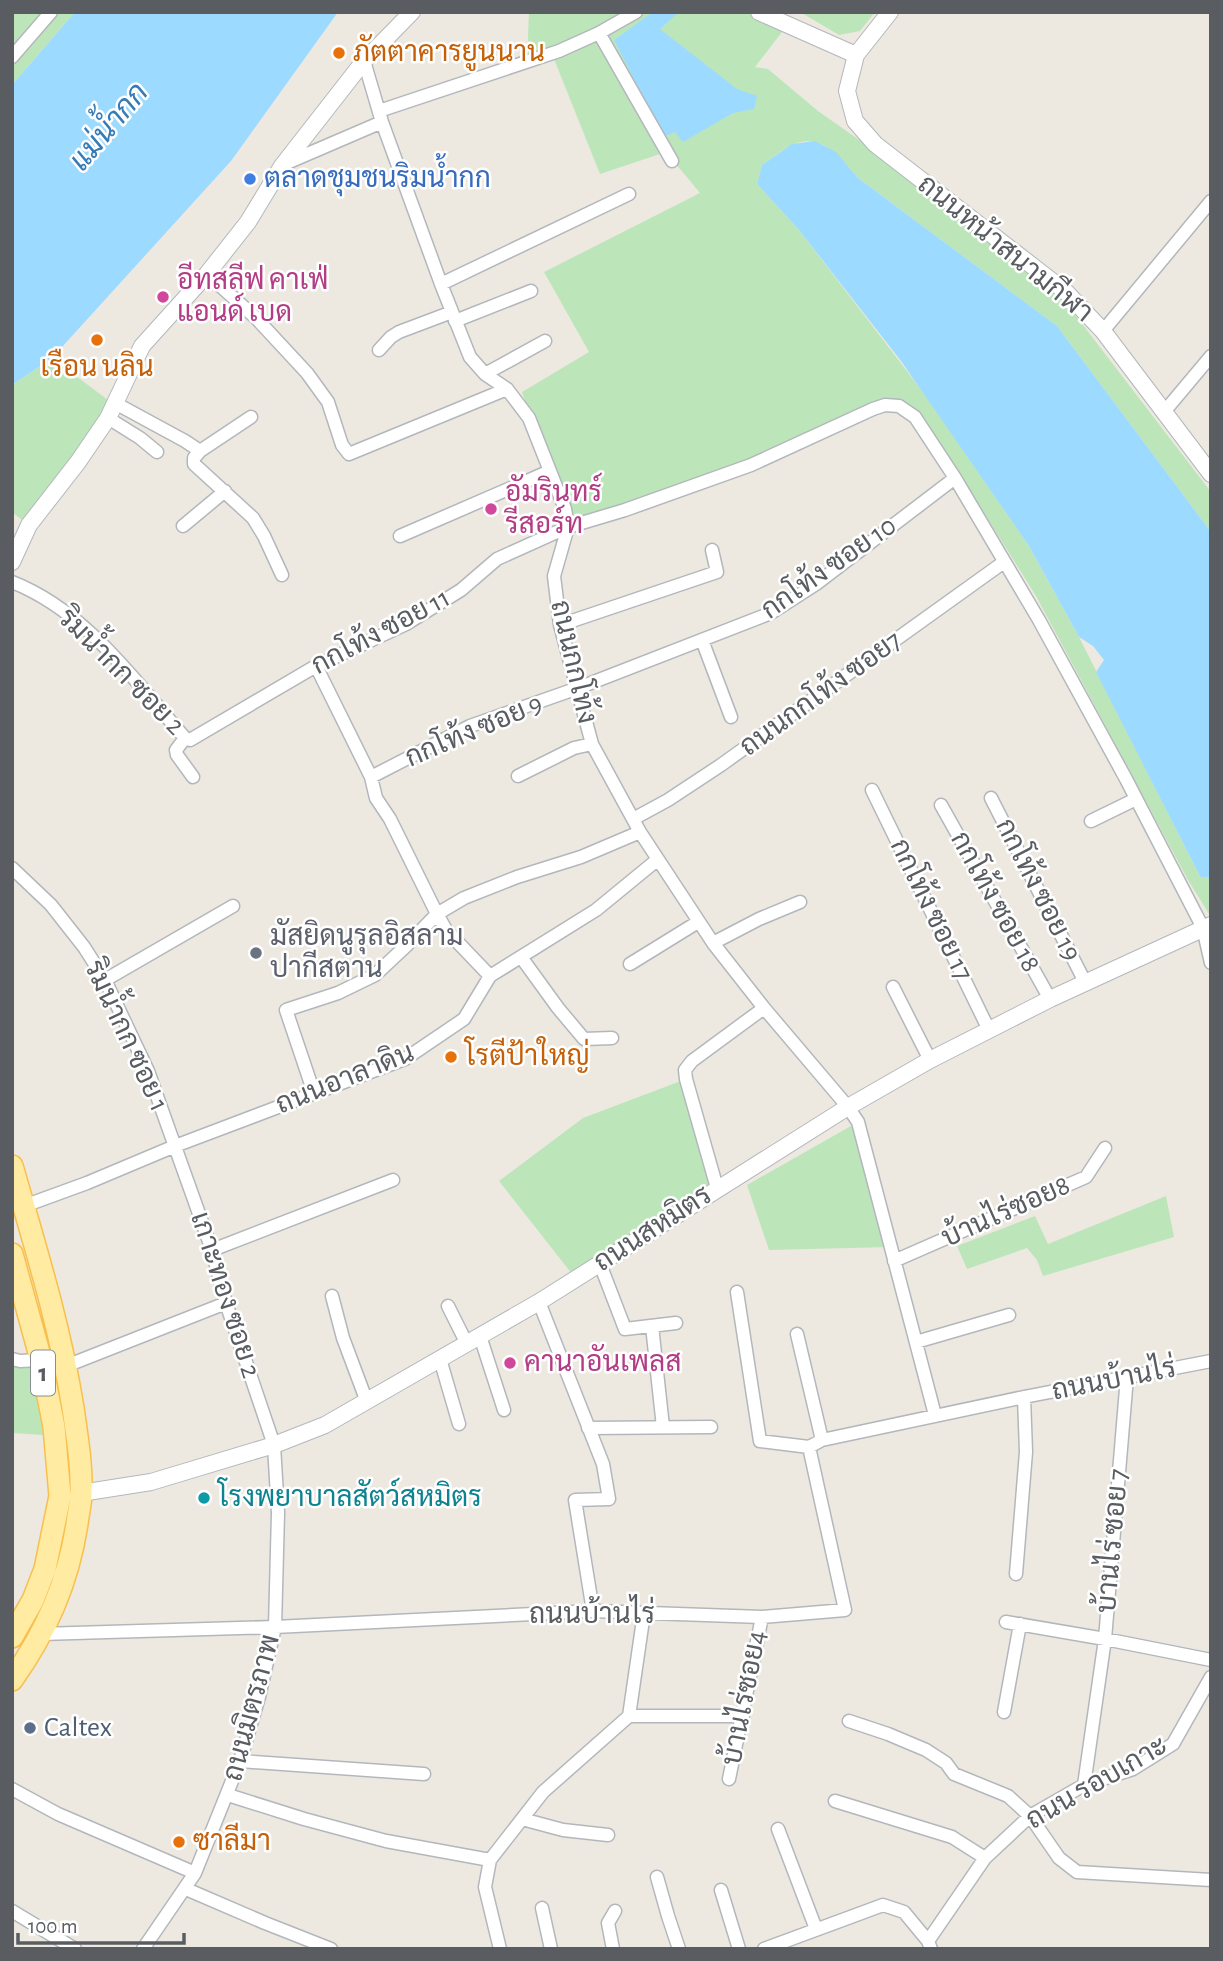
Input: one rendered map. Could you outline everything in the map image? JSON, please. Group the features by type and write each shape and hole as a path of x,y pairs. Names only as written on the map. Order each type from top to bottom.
{"main road":[{"name":"1","path":"12,1166 45,1277 66,1366 77,1436 81,1493 64,1582 41,1634 12,1680"},
{"name":"1","path":"12,1254 41,1360 54,1427 60,1496 45,1569 33,1600 12,1637"},
{"path":"60,1496 81,1493"}],"street":[{"path":"12,57 51,12"},
{"path":"12,562 29,526 78,462 112,410 142,346 207,275 248,222 282,166 364,61 412,12"},
{"path":"282,166 380,116 559,51 636,12"},
{"path":"760,12 856,55 890,12"},
{"path":"599,33 672,161"},
{"name":"ถนนหน้าสนามกีฬา","path":"856,55 847,91 855,121 875,144 1066,292 1103,331 1211,474"},
{"path":"364,61 380,116 470,357 485,374 508,389 528,418 565,509 568,527"},
{"path":"441,284 629,194"},
{"path":"1103,331 1211,201"},
{"path":"207,275 256,318 307,373 328,402 342,445 349,454 508,389"},
{"path":"379,349 399,332 531,291"},
{"path":"485,374 545,341"},
{"path":"1164,412 1211,356"},
{"name":"กกโท้ง ซอย 11","path":"189,738 316,666 406,624 461,590 496,559 568,527 625,510 751,465 873,408 899,406 915,417 955,478 1039,620 1207,926"},
{"path":"112,410 185,441 200,451"},
{"path":"112,410 157,452"},
{"path":"251,416 200,451 194,458 194,464 253,518 282,575"},
{"path":"400,536 550,471"},
{"name":"กกโท้ง ซอย 10","path":"578,688 771,613 792,601 955,478"},
{"path":"183,526 225,491"},
{"name":"ถนนกกโท้ง","path":"568,527 554,576 560,625 592,744 640,832 698,922 764,1008 848,1107"},
{"path":"560,625 717,572 712,550"},
{"name":"ถนนกกโท้ง ซอย7","path":"633,819 668,800 721,765 1004,562"},
{"name":"ริมน้ำกก ซอย 2","path":"12,582 29,589 68,613 109,651 189,738"},
{"path":"702,640 731,717"},
{"path":"316,666 371,777 376,798 390,818 436,914 446,930 491,976"},
{"name":"กกโท้ง ซอย 9","path":"371,777 470,726 578,688"},
{"path":"189,738 176,750 193,777"},
{"path":"518,776 574,748 592,744"},
{"name":"กกโท้ง ซอย 17","path":"872,790 989,1030"},
{"name":"กกโท้ง ซอย 19","path":"991,798 1085,982"},
{"path":"1091,821 1136,799"},
{"name":"กกโท้ง ซอย 18","path":"941,805 1050,999"},
{"path":"314,1093 286,1010 338,993 375,975 436,914 464,898 506,881 581,857 640,832"},
{"name":"ถนนอาลาดิน","path":"24,1206 405,1059 464,1018 491,976 596,910 657,860"},
{"name":"ริมน้ำกก ซอย 1","path":"12,868 51,905 84,947 105,980 148,1071 175,1146"},
{"path":"713,943 759,919 800,902"},
{"path":"105,980 233,906"},
{"path":"630,964 698,922"},
{"path":"1207,926 1211,963"},
{"name":"ถนนสหมิตร","path":"81,1493 151,1482 274,1445 325,1425 539,1302 848,1107 930,1060 1085,982 1207,926"},
{"path":"521,957 584,1039 612,1038"},
{"path":"893,987 930,1060"},
{"path":"718,1188 685,1070 692,1061 764,1008"},
{"path":"848,1107 858,1122 935,1415"},
{"name":"เกาะทอง ซอย 2","path":"175,1146 212,1250 226,1303 274,1445"},
{"name":"บ้านไร่ซอย8","path":"894,1261 1086,1177 1105,1148"},
{"path":"212,1250 393,1180"},
{"path":"600,1264 625,1329 676,1323"},
{"path":"737,1292 760,1441 809,1447"},
{"path":"332,1296 367,1402"},
{"path":"539,1302 603,1464 609,1499 575,1500 593,1611"},
{"path":"66,1366 226,1303"},
{"path":"448,1306 473,1340 504,1410"},
{"path":"916,1342 1009,1315"},
{"path":"652,1326 663,1427"},
{"path":"797,1334 822,1440"},
{"path":"12,1359 41,1360"},
{"path":"440,1359 459,1424"},
{"name":"ถนนบ้านไร่","path":"41,1634 275,1627 593,1611 762,1617 845,1610 809,1447 822,1440 935,1415 1211,1361"},
{"name":"บ้านไร่ ซอย 7","path":"1127,1377 1105,1639 1211,1660"},
{"path":"1016,1574 1026,1452 1024,1397"},
{"path":"588,1428 711,1427"},
{"name":"ถนนมิตรภาพ","path":"143,1949 195,1873 228,1795 259,1697 275,1627 278,1513 274,1445"},
{"path":"500,1949 485,1887 491,1860 543,1792 629,1716 644,1614"},
{"name":"บ้านไร่ซอย4","path":"729,1779 762,1617"},
{"path":"1006,1622 1105,1639 1084,1785"},
{"path":"1004,1712 1020,1624"},
{"name":"ถนน รอบเกาะ","path":"930,1945 985,1858 1030,1816 1084,1785 1133,1769 1173,1744 1211,1677"},
{"path":"629,1716 743,1716"},
{"path":"849,1721 926,1750 946,1763 954,1774 1008,1796 1030,1816 1059,1858 1077,1872 1211,1880"},
{"path":"240,1761 424,1774"},
{"path":"12,1789 58,1814 195,1873"},
{"path":"228,1795 386,1841 491,1860"},
{"path":"835,1801 952,1837 985,1858"},
{"path":"522,1819 563,1830 608,1835"},
{"path":"778,1829 817,1929"},
{"path":"657,1877 679,1949"},
{"path":"186,1889 331,1949"},
{"path":"721,1890 739,1949"},
{"path":"764,1949 883,1905 904,1912 930,1945"},
{"path":"542,1908 551,1949"},
{"path":"12,1911 75,1949"},
{"path":"613,1949 608,1923 615,1911"}],"green space":[{"path":"12,12 75,12 12,85"},
{"path":"529,12 749,12 782,32 755,67 768,69 818,111 868,146 1063,299 1211,492 1211,532 1057,326 858,178 829,149 811,141 801,142 786,148 762,165 757,184 799,230 926,396 1029,546 1079,637 1201,878 1211,877 1211,917 1188,880 1036,596 918,413 880,407 751,465 568,527 522,392 589,352 544,272 700,193 666,152 600,174 552,54 527,62"},
{"path":"800,12 875,12 860,31 839,35"},
{"path":"52,358 108,400 81,448 22,520 12,512 12,385"},
{"path":"686,1079 717,1188 576,1279 499,1181 583,1118"},
{"path":"858,1122 891,1247 769,1250 747,1185"},
{"path":"1166,1196 1174,1237 1043,1276 1037,1260 1027,1248 967,1269 957,1246 1035,1216 1048,1244"},
{"path":"12,1364 31,1367 40,1403 43,1435 12,1433"}],"water":[{"name":"แม่น้ำกก","path":"75,12 338,12 231,161 52,358 12,385 12,85"},
{"path":"653,12 679,12 660,29 737,89 757,96 754,109 733,113 683,142 675,132 665,136 614,40"},
{"path":"815,141 836,152 858,178 1057,326 1211,532 1211,877 1201,878 1096,672 1104,660 1093,646 1079,637 1029,546 901,361 799,230 757,184 762,165 792,144"}],"place":[{"name":"ภัตตาคารยูนนาน","path":"339,53"},
{"name":"ตลาดชุมชนริมน้ำกก","path":"250,179"},
{"name":"อีทสลีฟ คาเฟ่ แอนด์ เบด","path":"163,297"},
{"name":"เรือน นลิน","path":"97,340"},
{"name":"อัมรินทร์ รีสอร์ท","path":"491,509"},
{"name":"มัสยิดนูรุลอิสลาม ปากีสตาน","path":"256,953"},
{"name":"โรตีป้าใหญ่","path":"451,1057"},
{"name":"คานาอันเพลส","path":"510,1363"},
{"name":"โรงพยาบาลสัตว์สหมิตร","path":"204,1498"},
{"name":"Caltex","path":"30,1728"},
{"name":"ซาลีมา","path":"179,1842"}]}
